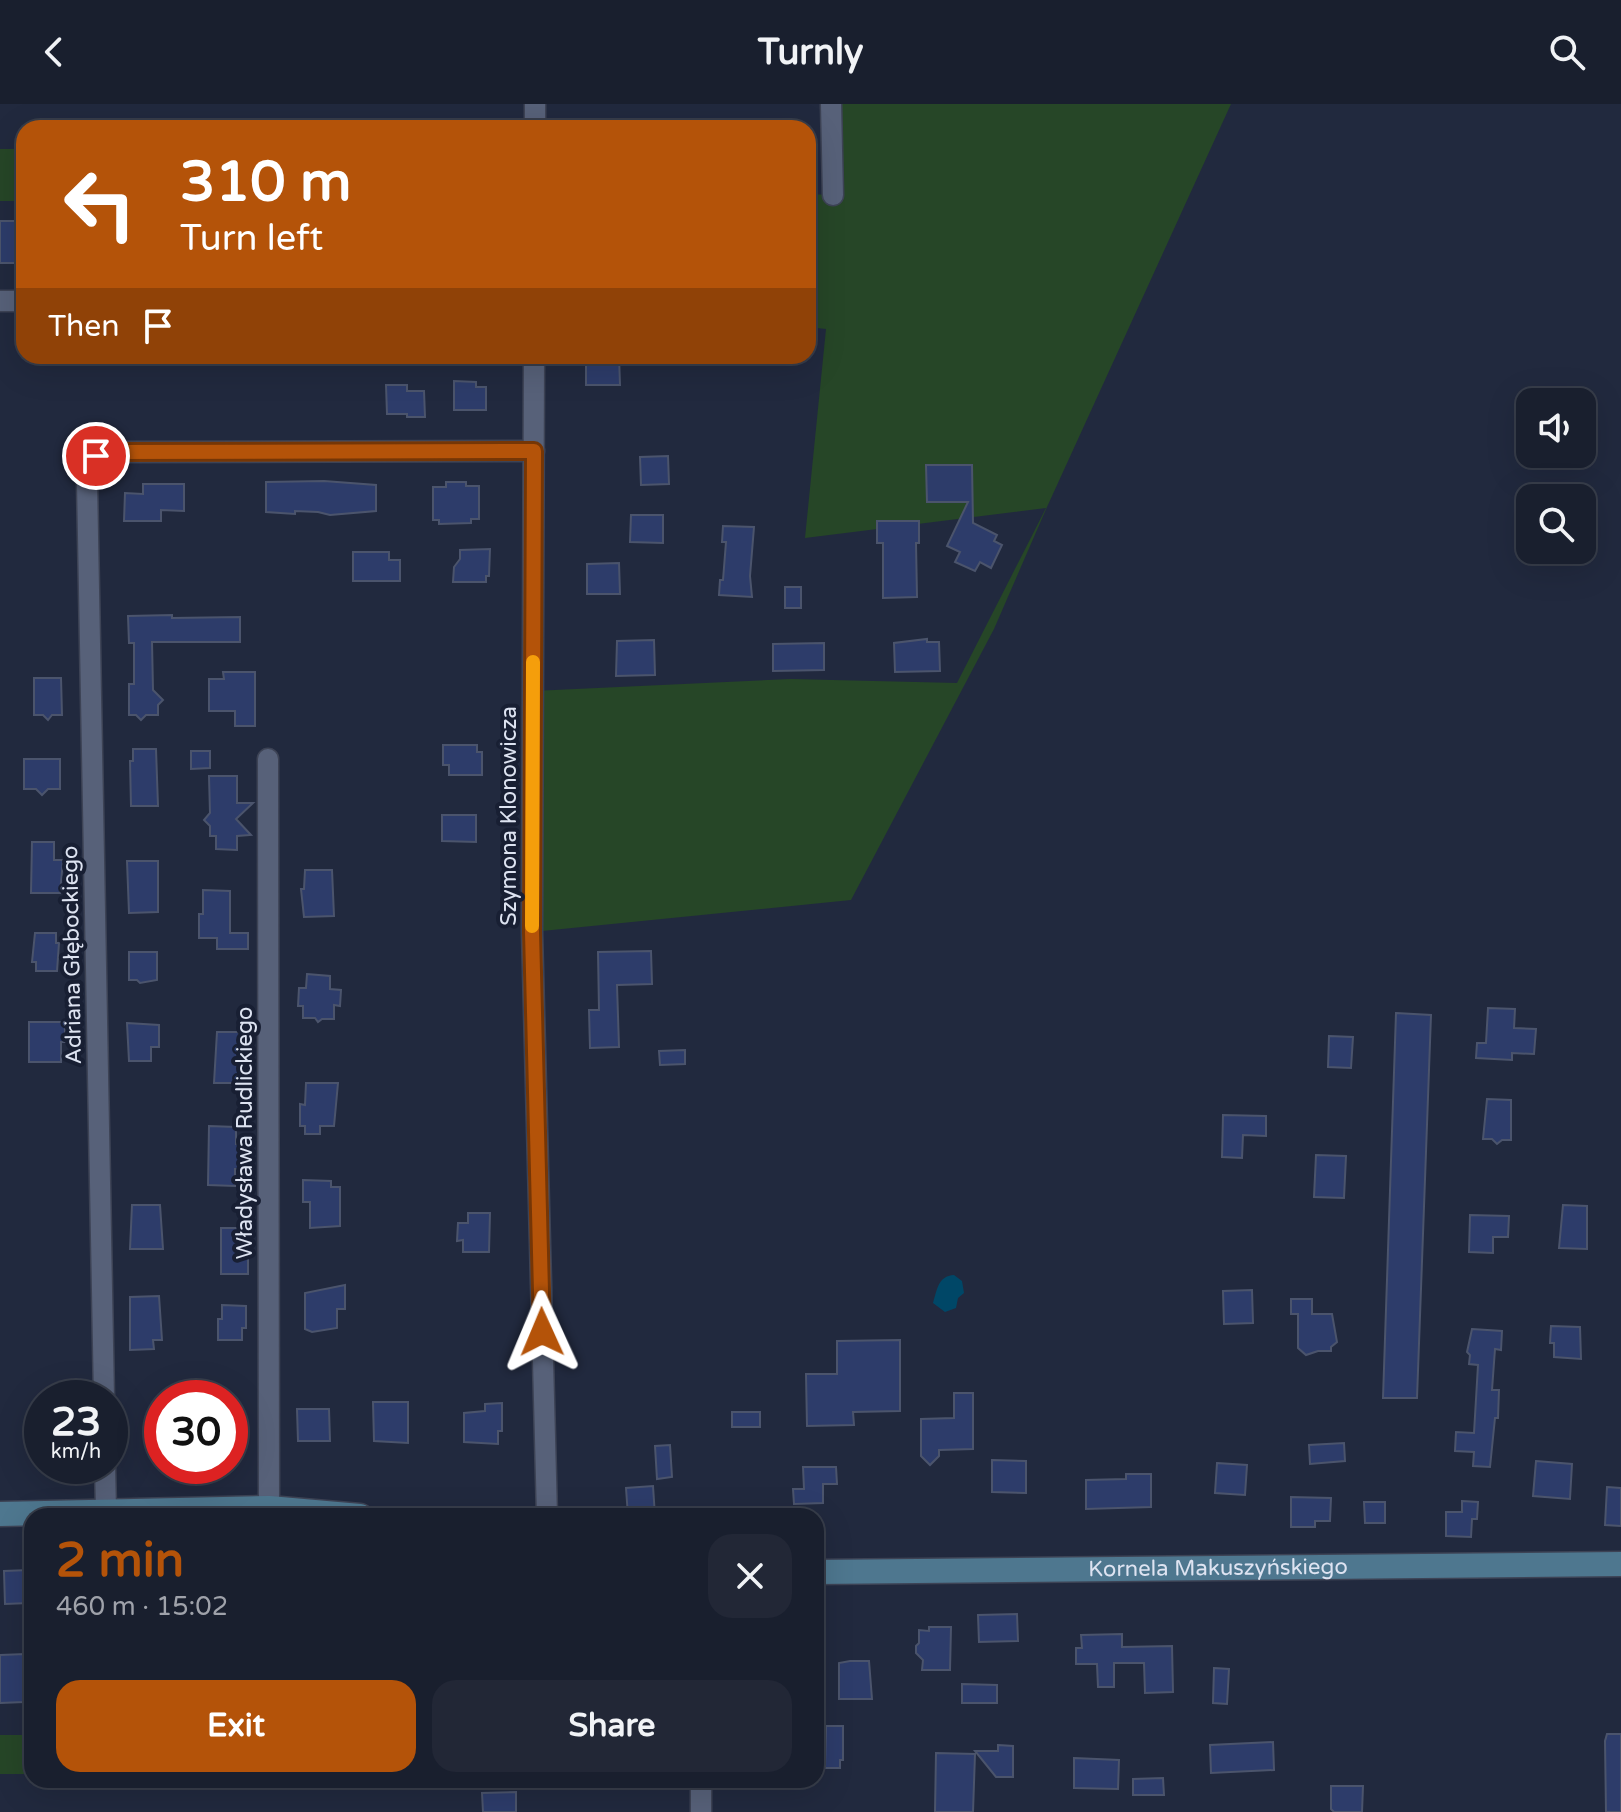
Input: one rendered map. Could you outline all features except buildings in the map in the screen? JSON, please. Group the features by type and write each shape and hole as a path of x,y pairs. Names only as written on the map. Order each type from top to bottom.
{"street":[{"path":"831,104 833,195"},
{"name":"Szymona Klonowicza","path":"534,364 532,932 547,1508"},
{"name":"Adriana Głębockiego","path":"104,1380 89,466 96,456 107,452 534,451"},
{"name":"Władysława Rudlickiego","path":"268,759 269,1508"},
{"path":"105,1484 106,1508"},
{"path":"0,1514 24,1513"},
{"name":"Kornela Makuszyńskiego","path":"824,1572 1621,1564"},
{"path":"701,1788 701,1812"}],"green space":[{"path":"831,104 1231,104 994,629 851,900 532,932 533,691 791,679 957,683 1046,508 805,538 826,329 816,328 816,194 832,195"},
{"path":"0,149 16,149 16,201 0,201"},
{"path":"0,1735 24,1735 24,1774 0,1774"}],"water":[{"path":"954,1275 962,1281 964,1293 958,1298 956,1308 945,1312 933,1303 941,1281"}],"slow traffic":[{"path":"532,926 533,662"}],"route":[{"path":"96,456 107,452 534,451 532,932 542,1332"}]}
